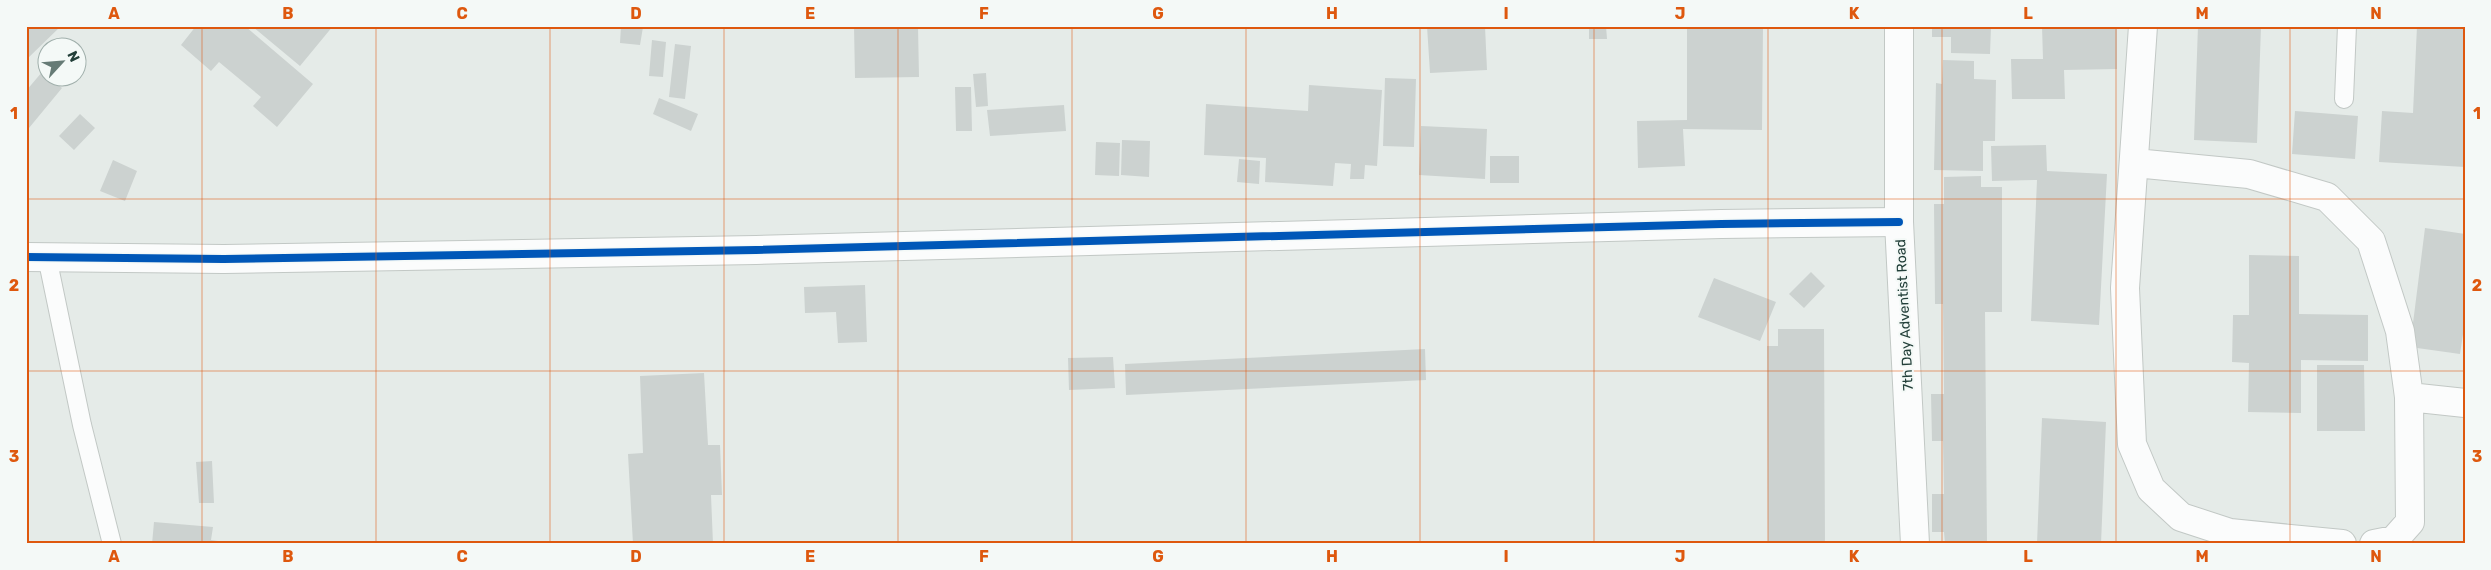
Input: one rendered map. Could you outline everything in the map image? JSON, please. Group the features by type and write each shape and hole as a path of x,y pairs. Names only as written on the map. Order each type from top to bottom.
{"street":[{"name":"7th Day Adventist Road","path":"1899,26 1899,222 1915,544"},
{"path":"2143,26 2125,288 2132,444 2151,489 2181,517 2230,533 2342,544"},
{"path":"2135,163 2249,174 2327,197 2370,241 2400,331 2409,397 2410,522 2394,540 2374,544"},
{"path":"36,257 224,259 756,250 1721,224 1899,222"},
{"path":"2409,397 2465,403"}],"lane":[{"path":"2344,99 2347,26"},
{"path":"36,257 112,544"}],"building":[{"path":"26,26 61,26 49,38 38,38 38,48 26,60"},
{"path":"196,26 245,26 313,84 277,127 253,106 261,97 219,62 211,71 181,45"},
{"path":"252,26 333,26 300,66"},
{"path":"621,26 643,27 640,45 620,43"},
{"path":"854,26 918,26 919,77 855,78"},
{"path":"1427,26 1485,26 1487,70 1430,73"},
{"path":"1589,26 1606,26 1607,39 1589,39"},
{"path":"1687,26 1763,26 1762,130 1683,129 1685,166 1638,168 1637,121 1687,120"},
{"path":"1932,26 1991,26 1990,54 1951,53 1951,37 1932,37"},
{"path":"2042,26 2117,26 2117,69 2064,70 2065,99 2012,99 2011,59 2043,59"},
{"path":"2198,26 2261,26 2257,143 2194,140"},
{"path":"2417,26 2465,26 2465,167 2379,162 2382,111 2413,113"},
{"path":"652,40 666,42 663,77 649,76"},
{"path":"675,44 691,46 685,99 669,97"},
{"path":"1943,60 1974,61 1974,79 1996,80 1995,141 1983,141 1983,171 1934,170 1936,83 1942,84"},
{"path":"986,73 988,106 976,107 973,74"},
{"path":"38,77 38,88 62,88 29,128 26,125 26,91"},
{"path":"1385,78 1416,79 1414,147 1383,146"},
{"path":"1309,85 1382,90 1377,166 1365,165 1364,179 1350,179 1351,164 1335,163 1333,186 1265,182 1266,158 1204,155 1206,104 1308,111"},
{"path":"955,87 971,87 972,131 956,131"},
{"path":"659,98 698,114 691,131 653,114"},
{"path":"1064,105 1066,131 990,136 987,110"},
{"path":"2295,111 2358,116 2355,159 2292,154"},
{"path":"80,114 95,128 74,150 59,136"},
{"path":"1421,126 1487,129 1485,179 1419,175"},
{"path":"1122,140 1150,141 1149,177 1121,175"},
{"path":"1096,142 1120,143 1119,176 1095,175"},
{"path":"2046,145 2047,171 2107,174 2099,325 2031,321 2037,180 1992,181 1991,146"},
{"path":"1490,156 1519,156 1519,183 1490,183"},
{"path":"1239,159 1260,161 1259,184 1237,182"},
{"path":"113,160 137,171 125,201 100,191"},
{"path":"1981,176 1981,187 2002,187 2002,312 1985,312 1987,544 1945,544 1944,532 1932,532 1932,494 1944,494 1943,441 1932,441 1931,394 1944,394 1943,304 1935,304 1934,204 1944,204 1944,177"},
{"path":"2425,228 2465,234 2465,321 2460,354 2410,347"},
{"path":"2249,255 2299,256 2299,314 2368,315 2368,361 2301,360 2301,413 2248,412 2249,363 2232,362 2233,315 2249,315"},
{"path":"1811,272 1825,286 1804,308 1789,294"},
{"path":"1714,278 1776,302 1760,341 1698,317"},
{"path":"865,285 867,342 838,343 836,312 805,313 804,287"},
{"path":"1778,329 1824,329 1825,544 1768,544 1767,346 1778,346"},
{"path":"1425,349 1426,380 1126,395 1125,364"},
{"path":"1113,357 1115,388 1069,390 1068,358"},
{"path":"2317,365 2364,365 2365,431 2317,431"},
{"path":"704,373 708,445 720,445 722,495 711,495 713,544 633,544 628,454 643,453 640,376"},
{"path":"2042,418 2106,422 2101,544 2037,544"},
{"path":"212,461 214,503 199,503 196,462"},
{"path":"154,522 213,527 211,540 239,544 152,544"}],"cycle path":[{"path":"26,257 224,259 756,250 1721,224 1899,222"}]}
